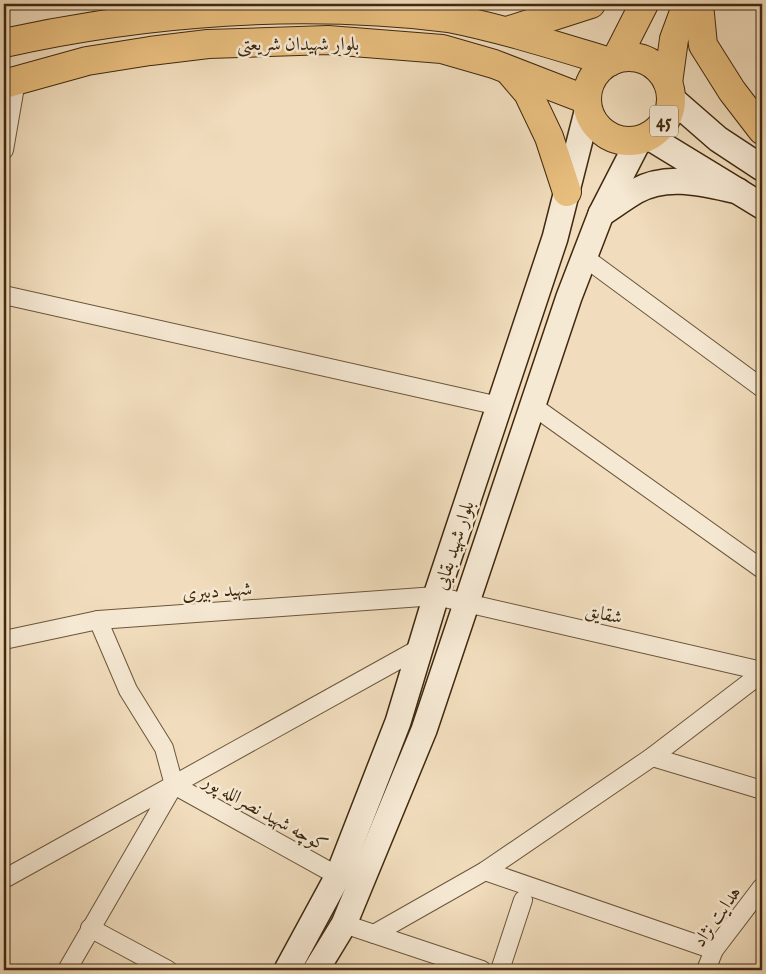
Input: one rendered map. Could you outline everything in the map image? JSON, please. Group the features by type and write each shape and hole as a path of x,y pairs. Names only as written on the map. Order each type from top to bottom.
{"main road":[{"path":"507,31 591,4"},
{"path":"587,104 593,78 613,60 644,4"},
{"name":"45","path":"587,104 593,121 601,131 619,140 644,138 661,127 669,113 669,90 674,39 687,4"},
{"path":"699,4 704,45 732,91 762,130"},
{"name":"بلوار شهیدان شریعتی","path":"4,43 140,16 207,9 325,5 448,18 507,31 613,60"},
{"name":"بلوار شهیدان شریعتی","path":"10,82 87,61 150,51 208,44 328,40 442,49 510,70 587,104"},
{"name":"45","path":"613,60 632,58 647,61 659,70 669,90 718,139 762,168"},
{"path":"510,70 528,93 545,128 567,192"},
{"name":"بلوار شهید بقایی","path":"287,970 338,876 398,722 436,596 555,238 587,104"},
{"name":"45","path":"644,138 762,206"},
{"name":"بلوار شهید بقایی","path":"316,970 344,924 424,730 600,214 644,138"},
{"path":"600,214 638,190 671,180 701,183 738,191"}],"street":[{"path":"4,150 10,82"},
{"path":"584,257 762,388"},
{"path":"4,296 499,406"},
{"path":"533,406 762,569"},
{"name":"شقایق","path":"436,596 762,672"},
{"name":"شهید دبیری","path":"4,640 98,620 436,596"},
{"path":"67,970 174,785 164,748 128,690 98,620"},
{"path":"4,879 420,648"},
{"path":"374,934 485,871 652,756 762,672"},
{"path":"652,756 762,790"},
{"name":"کوچه شهید نصرالله پور","path":"174,785 338,876"},
{"path":"485,871 714,950"},
{"name":"هدایت نژاد","path":"706,970 714,950 762,887"},
{"path":"500,970 523,900"},
{"path":"344,924 482,970"},
{"path":"90,928 168,970"}]}
